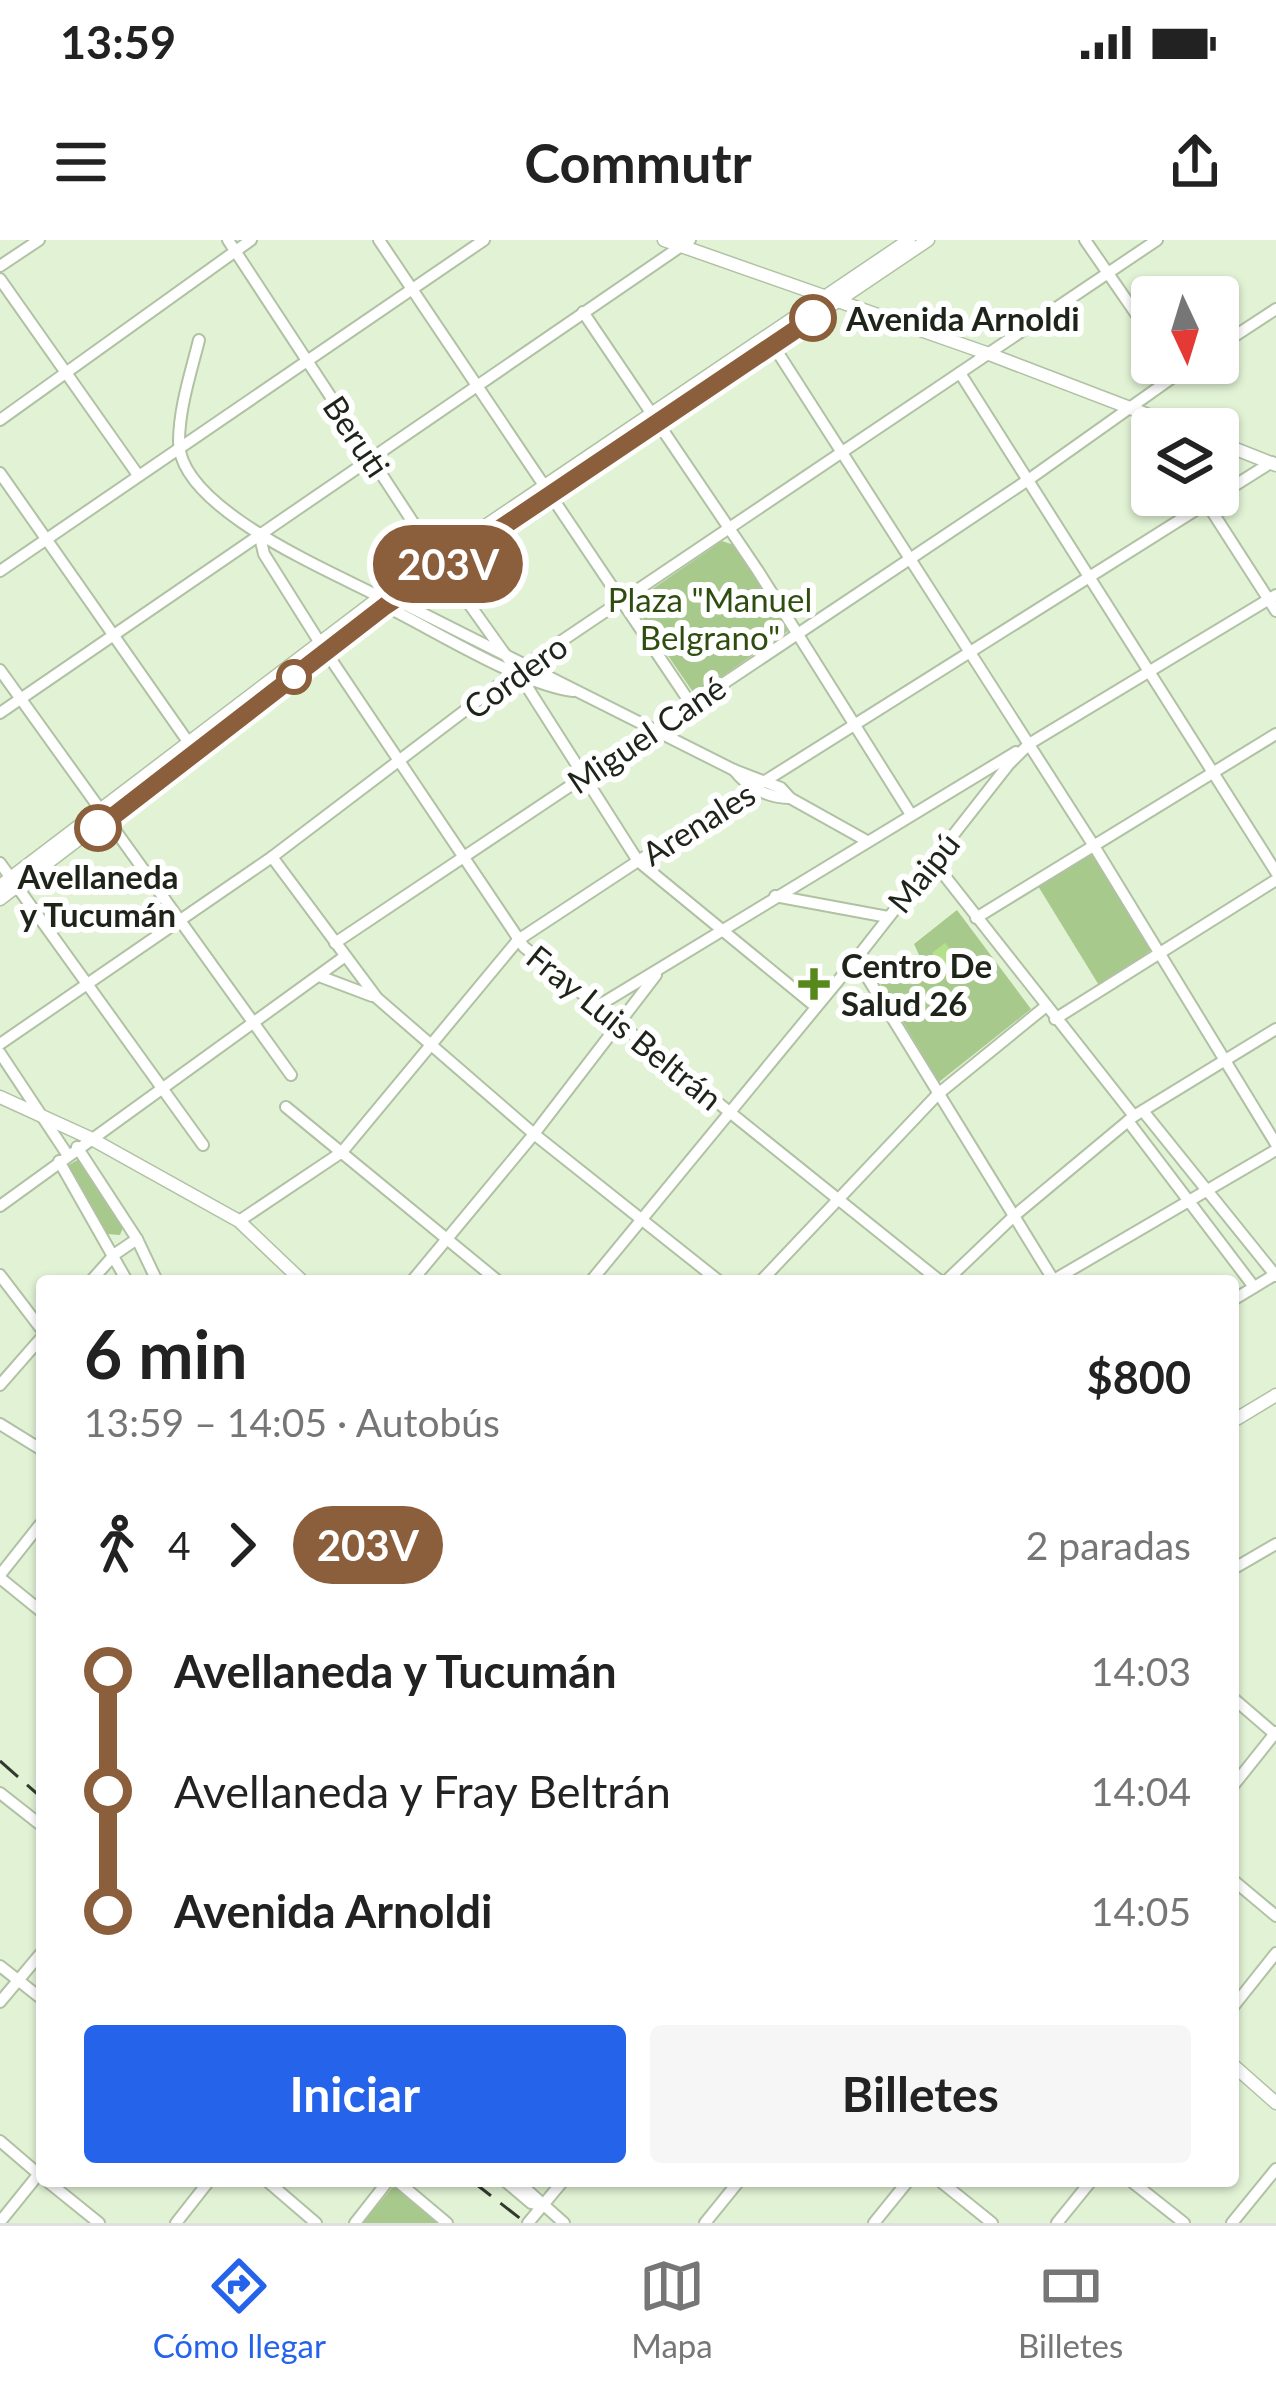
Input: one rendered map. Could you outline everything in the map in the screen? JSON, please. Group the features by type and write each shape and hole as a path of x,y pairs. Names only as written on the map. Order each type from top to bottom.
{"main road":[{"path":"664,240 685,243 1130,407"},
{"path":"655,418 773,345 903,245 928,240"},
{"path":"0,899 9,884 387,600 831,299"},
{"path":"1239,450 1274,462"},
{"path":"0,1097 44,1115 73,1150 239,1221 296,1275"},
{"path":"1239,1418 1276,1396"},
{"path":"1239,2070 1276,2103"}],"street":[{"path":"0,266 39,240"},
{"path":"0,420 68,374 232,245 250,240"},
{"path":"379,240 692,704"},
{"path":"0,571 484,240"},
{"path":"1084,240 1131,307"},
{"name":"Cordero","path":"0,1049 272,857 522,668 1157,240"},
{"path":"0,713 685,243"},
{"name":"Beruti","path":"232,245 440,563 502,651 522,668 638,861 816,1007"},
{"path":"0,279 138,475"},
{"path":"1239,333 1276,309"},
{"path":"583,312 798,632 910,813"},
{"path":"199,340 179,446 206,495 259,533 558,689 573,691 653,729 761,784 776,798 790,798 867,841"},
{"path":"773,345 1094,845 1276,1147 1063,1275"},
{"path":"960,373 1276,876 1055,1019"},
{"name":"Miguel Cané","path":"335,943 1028,480 1156,384"},
{"name":"Arenales","path":"1239,483 1274,462"},
{"path":"0,473 193,748"},
{"name":"Arenales","path":"239,1221 342,1152 518,940 1184,516"},
{"path":"1216,516 1272,597 1276,611"},
{"name":"Fray Luis Beltrán","path":"259,533 264,554 323,648 518,940 935,1275"},
{"name":"Maipú","path":"601,1275 640,1219 856,959 1009,764 1029,744 1272,597"},
{"path":"387,600 502,651"},
{"path":"0,670 291,1076"},
{"path":"976,917 1276,734"},
{"path":"598,1006 1029,744"},
{"path":"272,857 377,998 534,1134 711,1275"},
{"path":"933,861 1045,1007 1135,1116 1207,1192 1274,1278 1239,1296"},
{"path":"0,863 9,884 203,1144"},
{"path":"775,896 888,916"},
{"path":"0,1206 344,957"},
{"path":"856,959 1049,1275"},
{"path":"417,1275 662,968"},
{"path":"319,976 377,998"},
{"path":"767,1275 938,1094 1045,1007"},
{"path":"950,1275 1135,1116 1276,1028"},
{"path":"0,1049 137,1239 154,1275"},
{"path":"286,1107 491,1275"},
{"path":"1135,1116 1190,1202 1254,1287"},
{"path":"73,1150 124,1275"},
{"path":"96,1275 137,1239"},
{"path":"0,1275 36,1326"},
{"path":"0,1385 36,1341"},
{"path":"0,1424 36,1446"},
{"path":"36,1530 0,1576 36,1607"},
{"path":"1239,1566 1272,1551"},
{"path":"1239,1703 1276,1734 1239,1779"},
{"path":"0,1792 36,1821"},
{"path":"1239,1885 1276,1916"},
{"path":"1239,1999 1276,1953"},
{"path":"0,2002 36,1959"},
{"path":"0,1966 36,1994"},
{"path":"0,2141 36,2171"},
{"path":"1232,2223 1276,2169"},
{"path":"0,2222 36,2183"},
{"path":"55,2187 99,2223"},
{"path":"176,2223 204,2187"},
{"path":"274,2187 316,2223"},
{"path":"355,2223 388,2187"},
{"path":"401,2187 447,2223"},
{"path":"512,2187 531,2203 543,2206"},
{"path":"523,2187 564,2223"},
{"path":"528,2223 558,2187"},
{"path":"705,2223 732,2187"},
{"path":"874,2223 903,2187"},
{"path":"947,2187 992,2223"},
{"path":"1057,2223 1086,2187"},
{"path":"1139,2187 1184,2223"}],"green space":[{"name":"Plaza \"Manuel Belgrano\"","path":"722,541 734,545 788,631 695,695 632,603"},
{"path":"1088,854 1095,855 1151,950 1100,987 1038,886"},
{"path":"957,910 1031,1009 939,1082 879,982 920,957 914,944"},
{"path":"79,1159 124,1225 120,1235 107,1234 69,1171 69,1165"},
{"path":"393,2187 398,2190 440,2223 362,2223"}],"shaded area":[{"path":"945,943 966,970 952,980 932,953"}],"railway":[{"path":"0,1761 36,1793"},
{"path":"480,2187 526,2223"}],"bus line":[{"name":"203V","path":"98,828 385,606 813,318"}],"place":[{"name":"Avenida Arnoldi","path":"813,318"},
{"name":"Avellaneda y Tucumán","path":"98,828"},
{"name":"Centro De Salud 26","path":"814,984"}]}
